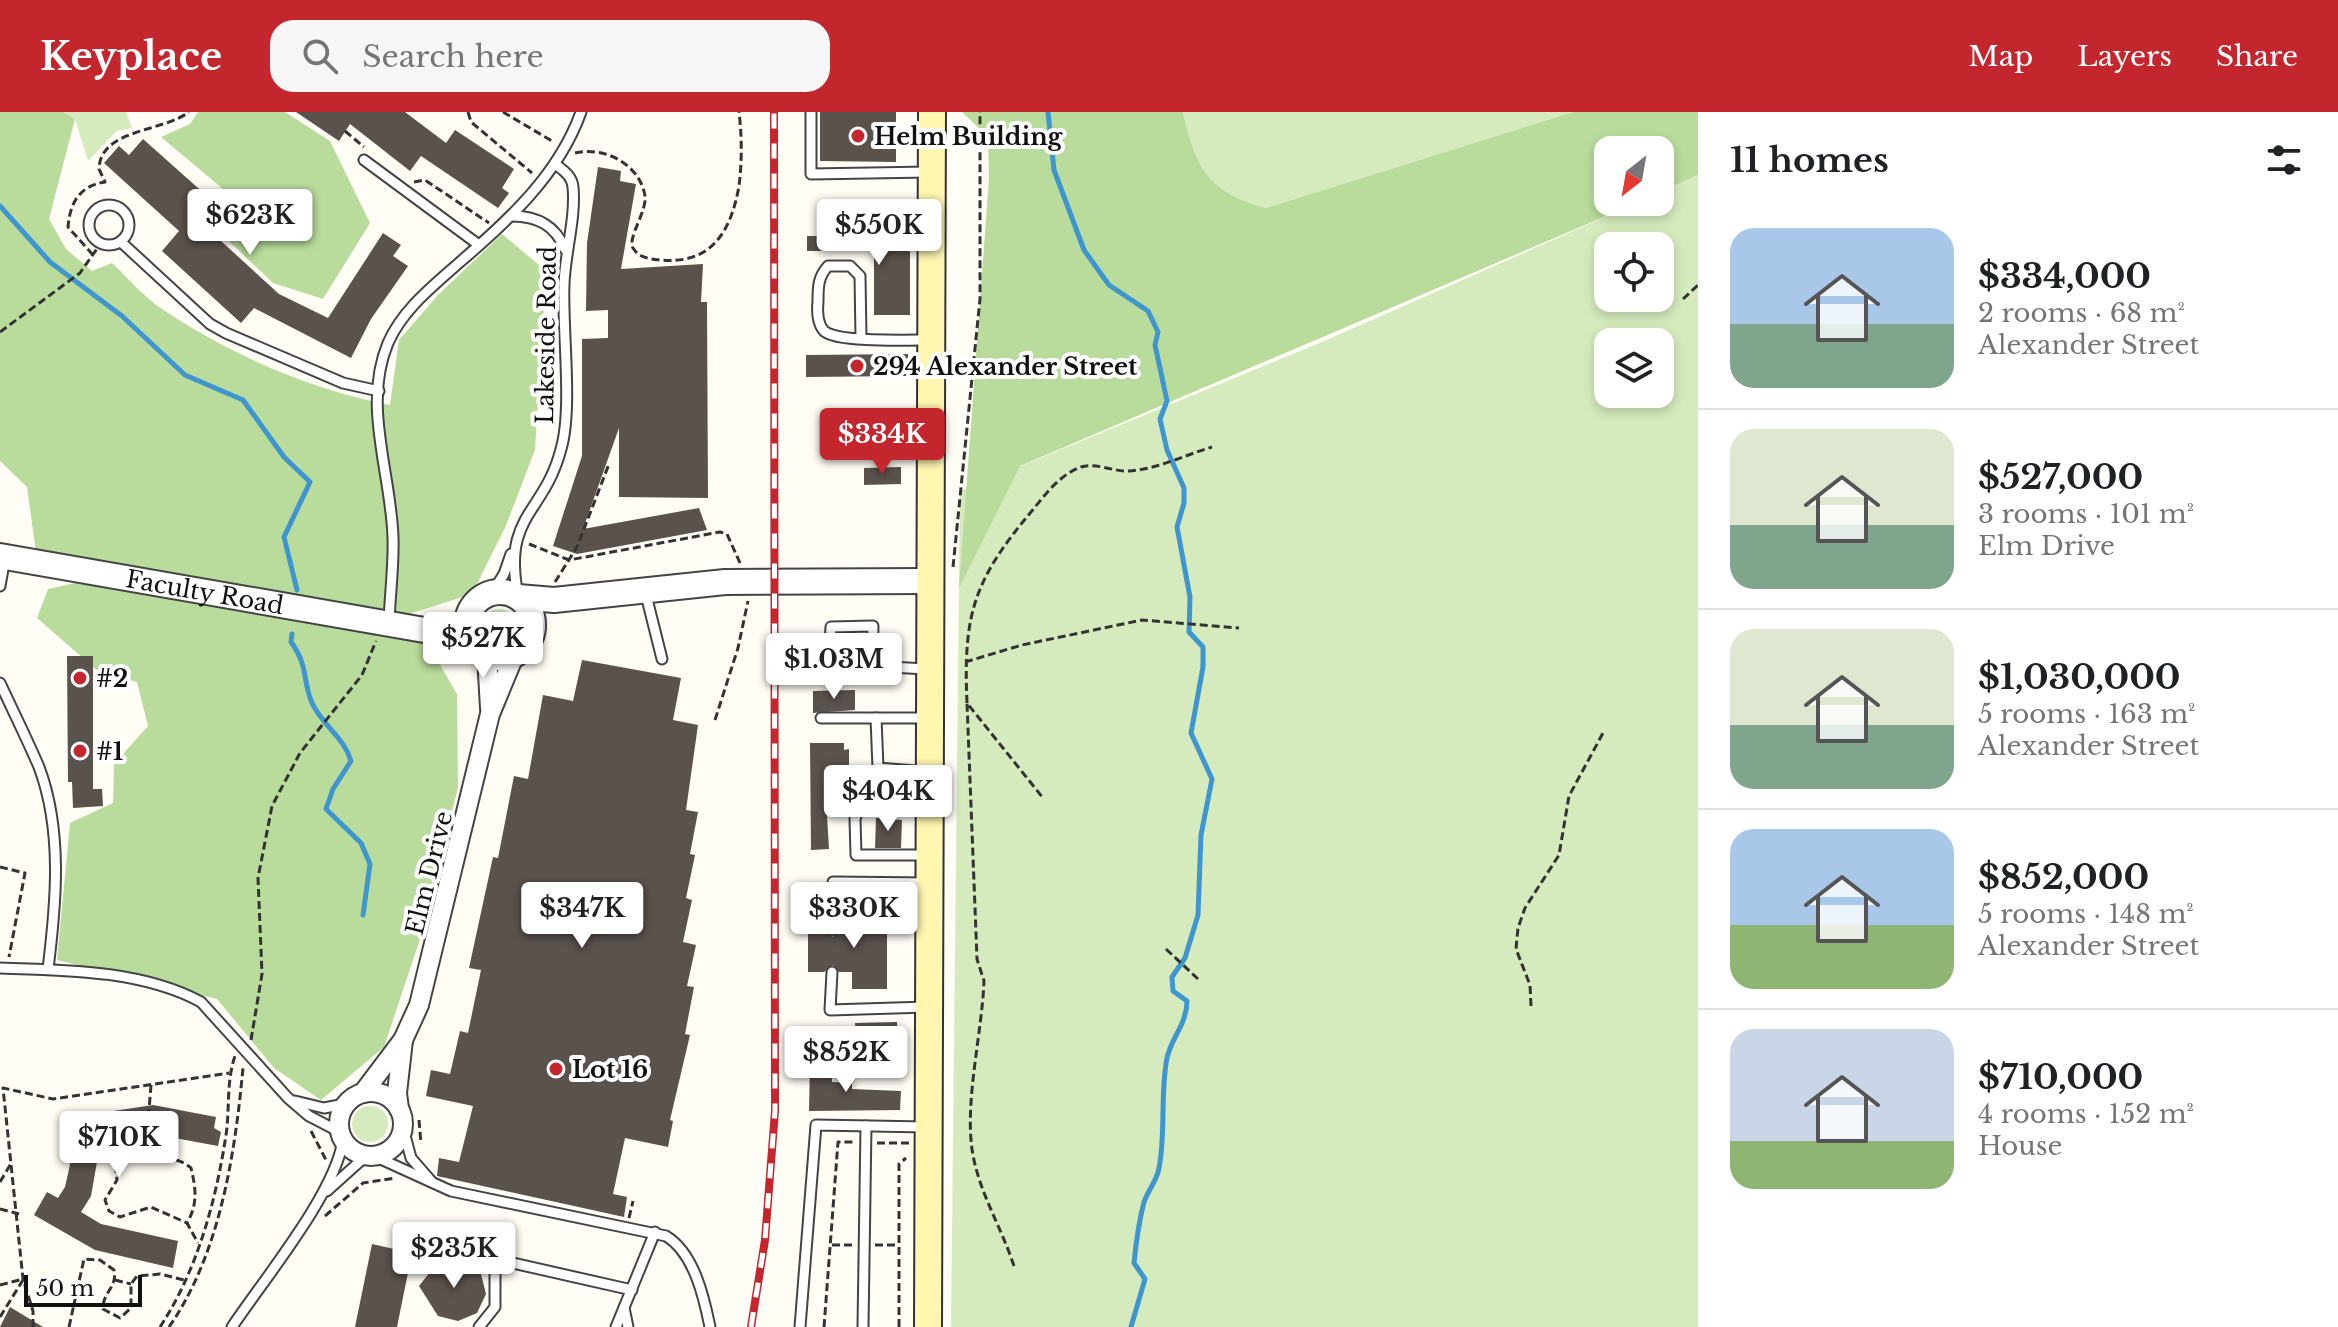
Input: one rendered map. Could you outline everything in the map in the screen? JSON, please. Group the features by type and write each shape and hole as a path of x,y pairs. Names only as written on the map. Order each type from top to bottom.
{"main road":[{"path":"928,1327 932,112"}],"street":[{"name":"Faculty Road","path":"2,556 479,649"},
{"path":"606,595 552,618 514,656 479,649 467,631 470,610 492,593 554,600 644,588 775,580 929,581"},
{"path":"518,597 531,614 532,636"},
{"name":"Faculty Road","path":"392,630 470,610"},
{"name":"Elm Drive","path":"479,649 490,714"},
{"name":"Elm Drive","path":"401,1118 397,1093 403,1040 431,963 490,714 514,656"},
{"name":"Elm Drive","path":"363,1093 403,1040"},
{"path":"363,1093 381,1094 401,1118 393,1147 371,1155 355,1152 341,1136 340,1113 345,1104 363,1093"}],"lane":[{"path":"392,630 393,536 378,425 379,391 388,344 401,320 419,298 512,216 565,149 581,112"},
{"path":"811,112 811,174 931,172"},
{"path":"364,160 479,245"},
{"name":"Lakeside Road","path":"518,597 514,543 527,512 546,487 564,435 566,252 572,182 555,164"},
{"path":"121,242 129,231 129,218 121,207 108,204 96,209 89,221 91,234 101,243 121,242 210,324 343,383 379,391"},
{"path":"512,216 532,218 549,225 559,236 566,252"},
{"path":"861,338 860,276 850,266 828,266 818,284 819,323 826,333 861,338 930,340"},
{"path":"492,593 504,574 514,543"},
{"path":"0,586 2,556"},
{"path":"644,588 662,659"},
{"path":"829,657 831,627 873,626 872,666 929,670"},
{"path":"0,683 39,769 50,809 57,897 48,969"},
{"path":"821,718 929,718"},
{"path":"876,718 878,768 929,772"},
{"path":"929,806 861,801 855,819 856,855 930,855"},
{"path":"832,930 833,882 930,883"},
{"path":"4,968 48,969 146,981 180,991 201,1002 246,1044 288,1098 341,1136 339,1160 316,1202 232,1327"},
{"path":"832,972 830,1010 930,1007"},
{"path":"288,1098 314,1107 345,1104"},
{"path":"401,1118 411,1158 423,1173 441,1187"},
{"path":"800,1327 816,1125 929,1127"},
{"path":"863,1327 866,1126"},
{"path":"316,1202 341,1175 371,1155 441,1187 655,1232 671,1239 686,1258 705,1304 710,1327"},
{"path":"616,1327 655,1232"},
{"path":"479,1327 495,1307 495,1259 632,1290"},
{"path":"624,1308 628,1327"}],"path":[{"path":"93,255 68,227 68,217 77,196 105,182 99,169 105,151 125,136 163,127 189,112"},
{"path":"468,112 471,122 535,175 541,165"},
{"path":"503,112 574,155 577,152 613,157 634,170 643,188 645,207 631,243 633,249 646,258 684,259 710,248 733,219 741,173 739,112"},
{"path":"953,557 980,299 980,112"},
{"path":"345,131 366,149"},
{"path":"407,183 425,180 491,224"},
{"path":"0,332 80,273 101,243"},
{"path":"1683,299 1698,285"},
{"path":"1014,1266 1003,1231 981,1188 972,1147 984,981 977,959 965,662 972,603 984,576 1004,545 1061,477 1083,466 1127,472 1212,447"},
{"path":"551,588 569,560 609,464"},
{"path":"526,543 569,560 720,532 727,534 740,563"},
{"path":"715,720 738,648 748,596"},
{"path":"965,662 1022,645 1142,620 1239,628"},
{"path":"160,1327 199,1244 216,1191 226,1131 229,1073 246,1044 262,974 258,878 265,830 287,774 392,630"},
{"path":"967,703 1043,798"},
{"path":"1531,1006 1530,985 1516,949 1518,928 1525,908 1559,855 1569,796 1577,776 1603,733"},
{"path":"0,867 25,873 4,968"},
{"path":"1166,949 1198,979"},
{"path":"169,1327 211,1238 232,1161 243,1064"},
{"path":"33,1327 33,1311 23,1279 19,1214 2,1087 53,1099 229,1073"},
{"path":"146,1148 151,1085"},
{"path":"824,1327 838,1142 856,1142"},
{"path":"874,1142 909,1143 909,1156 899,1164 899,1327"},
{"path":"187,1223 194,1210 197,1192 191,1168 181,1160 156,1156 146,1148 123,1144 114,1153 117,1180 105,1200 109,1211 120,1217 151,1207 187,1223 199,1244"},
{"path":"0,1182 12,1162"},
{"path":"319,1223 353,1189 373,1180 399,1176"},
{"path":"629,1218 633,1201"},
{"path":"0,1209 19,1214"},
{"path":"830,1244 856,1245"},
{"path":"872,1245 899,1245"},
{"path":"69,1327 84,1259 110,1265 115,1280 102,1303 103,1309 113,1317 126,1314 131,1308 131,1284"},
{"path":"131,1284 145,1273 184,1280"},
{"path":"0,1285 23,1279"},
{"path":"0,1317 23,1279"},
{"path":"115,1280 131,1284"}],"green space":[{"path":"0,112 63,112 75,119 49,219 66,249 92,271 112,263 162,309 215,341 272,368 330,390 390,405 399,340 438,295 502,234 546,271 535,450 505,528 472,594 406,615 36,552 27,487 0,461"},
{"path":"63,112 126,112 132,128 117,131 88,161 75,119"},
{"path":"198,112 285,112 330,141 370,223 323,299 273,283 219,232 228,212 223,189 161,137 190,124"},
{"path":"962,112 1183,112 1193,148 1208,175 1230,194 1266,208 1573,112 1698,112 1698,175 1674,186 1674,136 1594,136 1594,216 1606,216 1020,466 959,588 989,178 988,137"},
{"path":"1183,112 1573,112 1266,208 1230,194 1208,175 1193,148"},
{"path":"1698,175 1698,1327 951,1327 960,491 1329,339 1607,216 1674,216 1674,186"},
{"path":"93,579 426,641 457,694 458,787 425,924 384,1047 321,1100 274,1068 217,999 57,960 70,823 113,803 114,764 148,726 137,682 100,673 37,618 48,589"},
{"path":"499,609 511,614 516,626 511,638 499,643 487,638 482,626 487,614"},
{"path":"370,1106 383,1111 388,1124 383,1137 370,1142 357,1137 352,1124 357,1111"}],"building":[{"path":"296,112 405,112 446,143 455,130 514,169 502,188 509,193 498,208 421,156 410,171 350,124 339,141"},
{"name":"Helm Building","path":"820,112 896,112 896,162 820,161"},
{"path":"143,139 225,212 209,230 279,294 328,318 383,233 401,245 393,256 408,266 371,319 351,358 254,308 241,323 162,251 179,231 104,163 119,146 129,155"},
{"path":"598,167 621,171 620,181 636,184 621,269 703,264 701,302 707,302 708,498 619,497 619,428 583,529 699,508 707,530 577,554 553,546 582,456 582,339 608,338 608,310 586,311 587,243"},
{"path":"807,236 910,236 910,315 874,315 874,251 807,251"},
{"name":"294 Alexander Street","path":"908,354 908,376 806,377 806,355"},
{"path":"901,467 901,484 864,485 864,468"},
{"path":"67,656 93,656 93,789 102,789 103,806 73,808 72,782 68,782"},
{"path":"582,660 681,678 673,720 698,725 686,810 698,812 690,854 695,855 686,898 692,900 683,942 696,945 687,986 694,987 685,1034 690,1035 670,1120 673,1121 668,1147 625,1138 613,1194 627,1197 624,1217 437,1176 439,1158 459,1162 473,1106 426,1096 431,1070 450,1074 460,1031 468,1033 481,970 469,968 493,857 498,858 514,776 528,779 543,695 573,701"},
{"path":"855,690 855,710 813,713 813,691"},
{"path":"810,743 844,743 844,750 849,749 849,812 827,815 829,849 811,850"},
{"path":"876,818 902,820 901,848 875,848"},
{"path":"853,908 887,908 887,989 852,989 852,972 839,972 833,965 824,972 808,972 808,930 825,930 833,937 839,930 853,931"},
{"path":"897,1022 898,1059 857,1057 855,1023"},
{"path":"810,1062 832,1062 832,1082 852,1083 852,1089 901,1091 900,1110 809,1111"},
{"path":"153,1105 216,1117 214,1128 221,1132 218,1146 153,1134 101,1139 91,1196 81,1212 101,1224 178,1241 173,1268 95,1250 34,1215 47,1192 58,1198 65,1187 81,1116"},
{"path":"372,1244 412,1253 397,1327 355,1327"},
{"path":"454,1259 474,1266 481,1274 486,1294 477,1313 458,1321 438,1316 419,1286 434,1267"},
{"path":"10,1307 43,1327 0,1327"}],"waterway":[{"path":"1048,112 1054,170 1084,250 1109,285 1148,311 1158,332 1155,345 1167,401 1160,419 1167,450 1184,488 1184,503 1177,527 1190,597 1189,632 1203,647 1203,667 1191,733 1212,779 1201,835 1198,915 1185,958 1172,977 1173,991 1187,1001 1182,1024 1167,1058 1159,1168 1144,1202 1134,1263 1145,1279 1131,1327"},
{"path":"0,206 50,262 122,316 185,375 243,400 284,457 310,482 284,537 297,590"},
{"path":"292,634 291,642 303,666 312,703 351,761 333,789 326,809 361,843 370,864 363,915"}],"railway":[{"path":"751,1327 765,1240 775,1111 774,112"}],"place":[{"name":"Helm Building","path":"858,136"},
{"name":"294 Alexander Street","path":"857,366"},
{"name":"#2","path":"80,678"},
{"name":"#1","path":"80,751"},
{"name":"Lot 16","path":"556,1069"}]}
